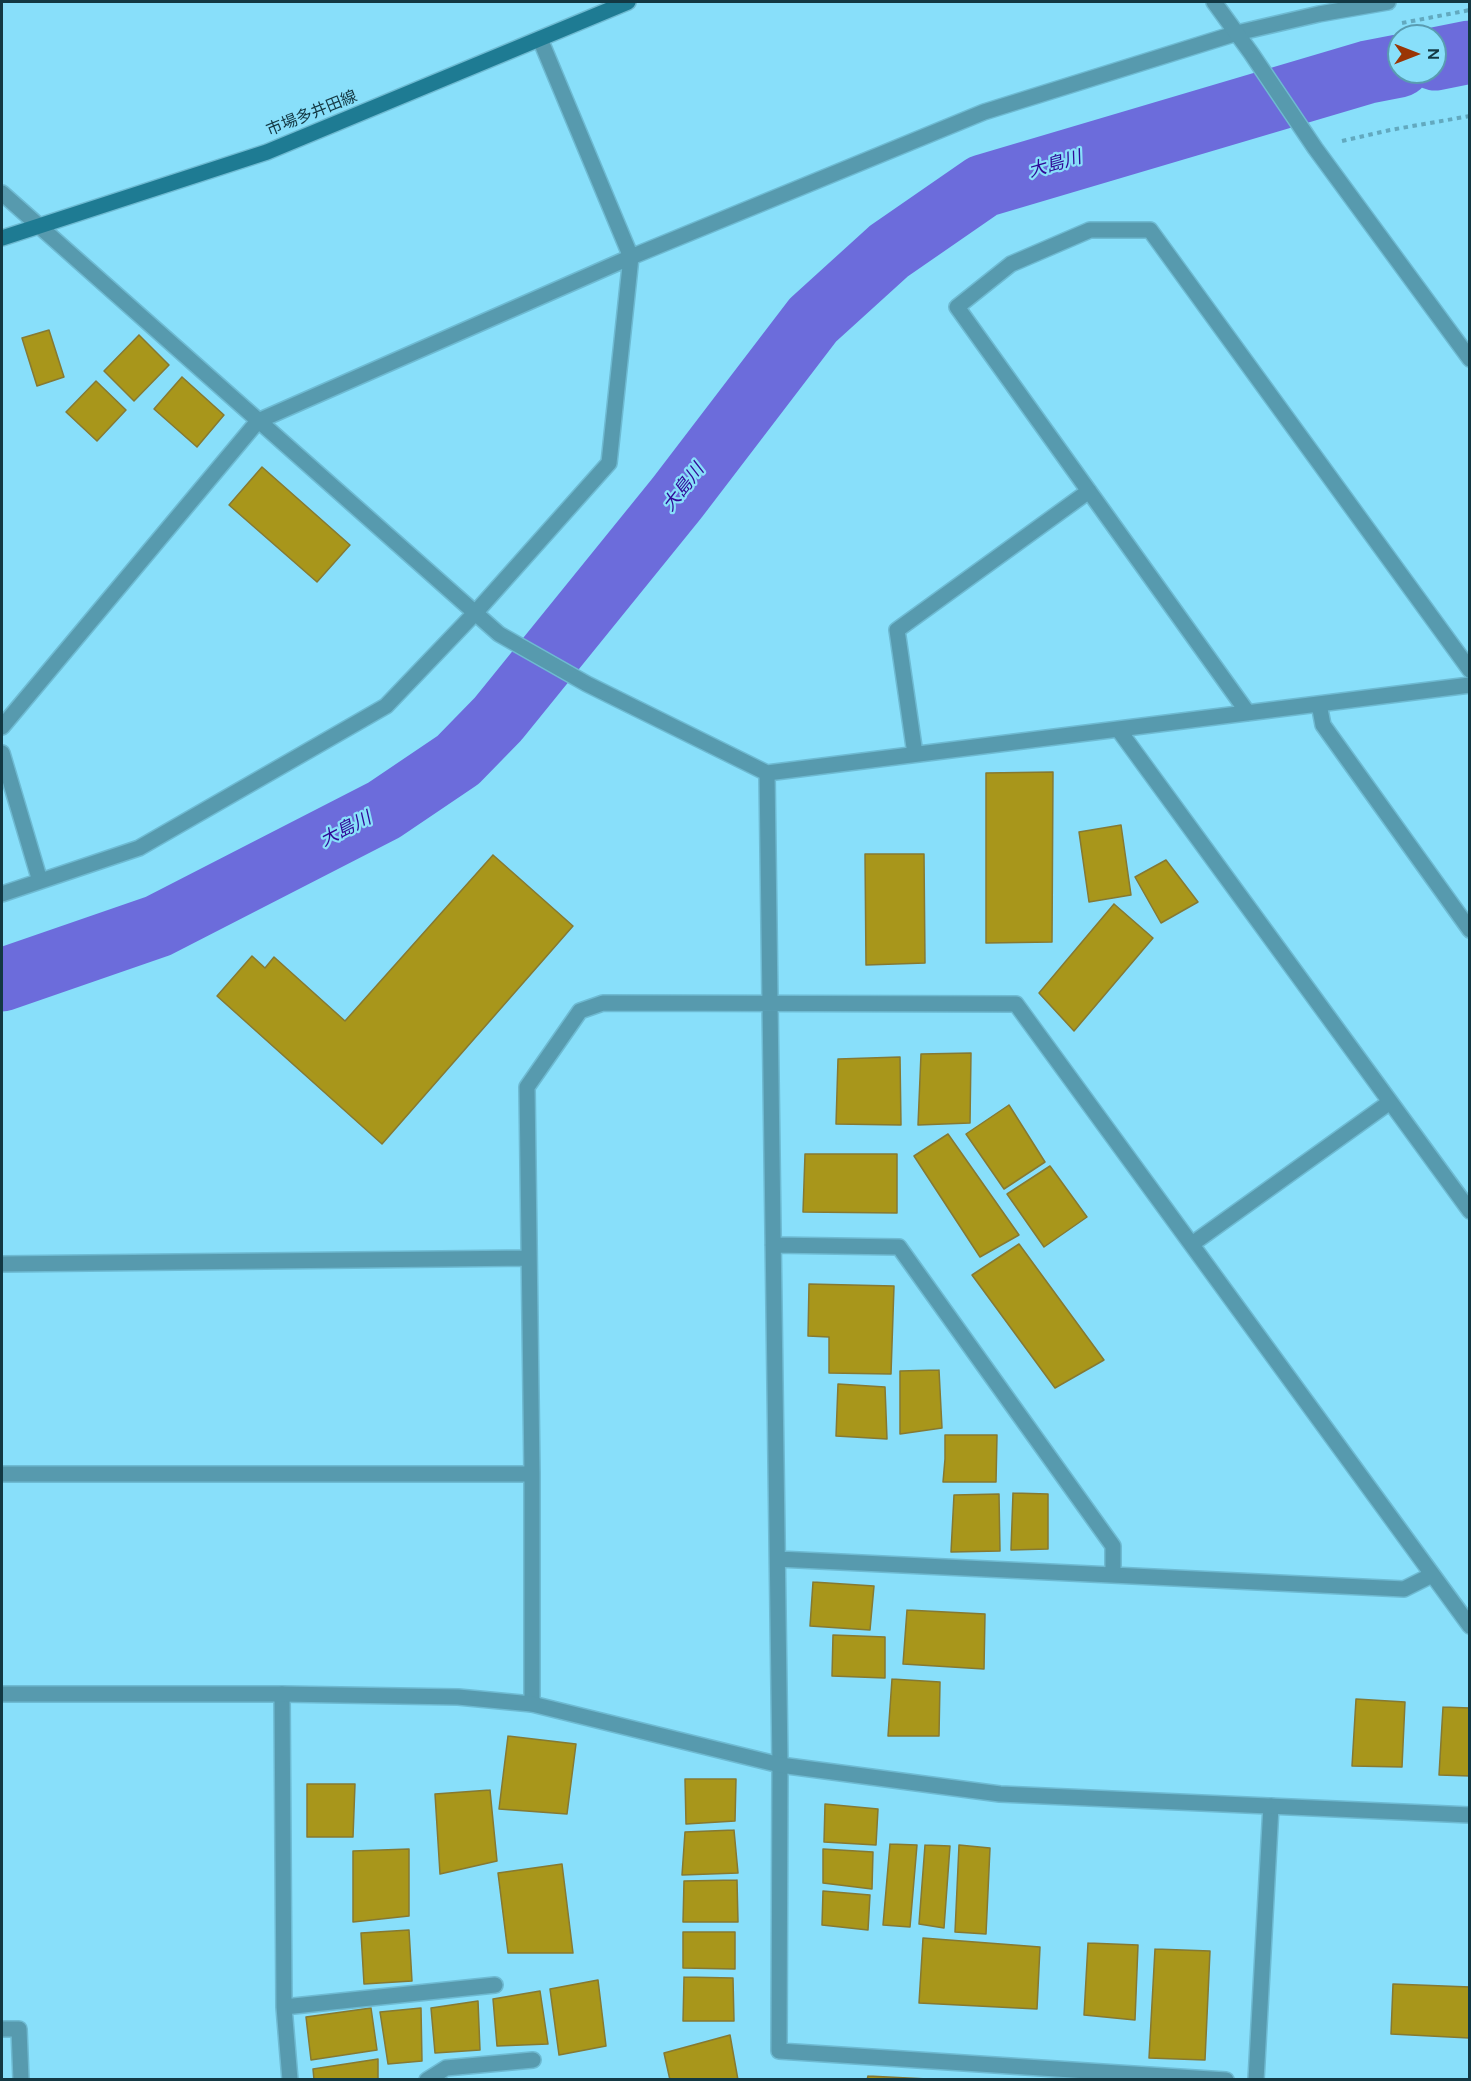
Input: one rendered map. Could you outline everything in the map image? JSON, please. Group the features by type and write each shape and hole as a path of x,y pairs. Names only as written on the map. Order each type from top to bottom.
{"main road":[{"name":"市場多井田線","path":"2,238 267,152 628,2"}],"street":[{"path":"1214,2 1251,52 1315,148 1470,359"},
{"path":"2,727 258,421 631,257 984,112 1237,33 1319,14 1388,2"},
{"path":"2,894 139,848 386,706 476,612 609,463 631,257 540,39"},
{"path":"2,193 37,227 500,634 574,677 767,773 1470,685"},
{"path":"1248,713 957,307 1011,264 1090,230 1150,230 1470,670"},
{"path":"915,754 897,630 1089,491"},
{"path":"1319,704 1323,725 1470,930"},
{"path":"1118,729 1470,1211"},
{"path":"2,753 40,881"},
{"path":"767,773 780,1765 779,2051 1026,2073 1227,2079"},
{"path":"532,1704 532,1474 527,1087 580,1011 603,1003 1016,1004 1470,1626"},
{"path":"1192,1244 1390,1102"},
{"path":"774,1245 899,1247 1113,1546 1113,1574"},
{"path":"2,1264 530,1258"},
{"path":"2,1474 532,1474"},
{"path":"778,1559 1404,1588 1432,1575"},
{"path":"2,1694 458,1696 532,1704 780,1765 1000,1794 1470,1815"},
{"path":"282,1694 284,2007 290,2079"},
{"path":"1256,2079 1271,1806"},
{"path":"284,2007 495,1985"},
{"path":"2,2029 19,2029 21,2079"},
{"path":"427,2079 446,2068 533,2060"}],"path":[{"path":"1315,148 1390,130 1470,116"}],"building":[{"path":"49,330 64,377 37,386 22,338"},
{"path":"139,335 169,365 134,401 104,371"},
{"path":"182,377 224,415 197,447 154,409"},
{"path":"96,381 126,410 97,441 66,412"},
{"path":"262,467 350,545 317,582 229,505"},
{"path":"1053,772 1052,942 986,943 986,773"},
{"path":"1121,825 1131,895 1089,902 1079,832"},
{"path":"865,854 924,854 925,963 866,965"},
{"path":"493,855 573,926 382,1144 217,996 252,956 265,968 274,957 345,1021"},
{"path":"1166,860 1198,902 1161,923 1135,877"},
{"path":"1114,904 1153,938 1074,1031 1039,993"},
{"path":"971,1053 970,1123 918,1125 921,1054"},
{"path":"900,1057 901,1125 836,1124 838,1059"},
{"path":"1009,1105 1045,1162 1004,1189 966,1134"},
{"path":"948,1134 1019,1235 980,1257 914,1156"},
{"path":"805,1154 897,1154 897,1213 803,1212"},
{"path":"1050,1166 1087,1217 1044,1247 1007,1194"},
{"path":"1019,1244 1104,1360 1055,1388 972,1275"},
{"path":"809,1284 894,1286 891,1374 829,1373 829,1337 808,1336"},
{"path":"939,1370 942,1428 900,1434 900,1371"},
{"path":"838,1384 885,1387 887,1439 836,1436"},
{"path":"945,1435 997,1435 996,1482 943,1482"},
{"path":"1013,1493 1048,1494 1048,1549 1011,1550"},
{"path":"999,1494 1000,1551 951,1552 954,1495"},
{"path":"813,1582 874,1586 870,1630 810,1626"},
{"path":"907,1610 985,1614 984,1669 903,1664"},
{"path":"833,1635 885,1637 885,1678 832,1676"},
{"path":"892,1679 940,1682 939,1736 888,1736"},
{"path":"1356,1699 1405,1702 1402,1767 1352,1766"},
{"path":"1443,1707 1470,1708 1470,1776 1439,1775"},
{"path":"508,1736 576,1744 567,1814 499,1809"},
{"path":"685,1779 736,1779 735,1821 686,1824"},
{"path":"307,1784 355,1784 353,1837 307,1837"},
{"path":"490,1790 497,1861 440,1874 435,1794"},
{"path":"825,1804 878,1809 876,1845 824,1842"},
{"path":"734,1830 738,1873 682,1875 685,1832"},
{"path":"890,1844 917,1845 910,1927 883,1925"},
{"path":"925,1845 950,1846 944,1928 919,1924"},
{"path":"959,1845 990,1848 986,1934 955,1932"},
{"path":"409,1849 409,1916 353,1922 353,1851"},
{"path":"823,1849 873,1852 872,1889 823,1883"},
{"path":"562,1864 573,1953 508,1953 498,1873"},
{"path":"737,1880 738,1922 683,1922 684,1881"},
{"path":"823,1891 870,1895 868,1930 822,1925"},
{"path":"409,1930 412,1981 364,1984 361,1933"},
{"path":"683,1932 735,1932 735,1969 683,1968"},
{"path":"923,1938 1040,1947 1037,2009 919,2003"},
{"path":"1088,1943 1138,1945 1135,2020 1084,2015"},
{"path":"1155,1949 1210,1951 1205,2060 1149,2058"},
{"path":"684,1977 733,1978 734,2021 683,2021"},
{"path":"598,1980 606,2046 559,2055 550,1989"},
{"path":"1393,1984 1470,1987 1469,2038 1391,2034"},
{"path":"540,1991 548,2044 497,2046 493,1999"},
{"path":"478,2001 480,2050 435,2053 431,2008"},
{"path":"371,2008 377,2050 311,2060 306,2017"},
{"path":"421,2008 422,2061 388,2064 380,2012"},
{"path":"730,2035 738,2080 670,2080 664,2053"},
{"path":"378,2059 378,2080 314,2080 313,2069"},
{"path":"868,2076 928,2079 867,2080"}],"waterway":[{"name":"大島川","path":"1447,57 1470,52"},
{"name":"大島川","path":"2,980 158,926 384,810 458,760 498,719 677,498 813,320 889,251 983,186 1387,68"}]}
